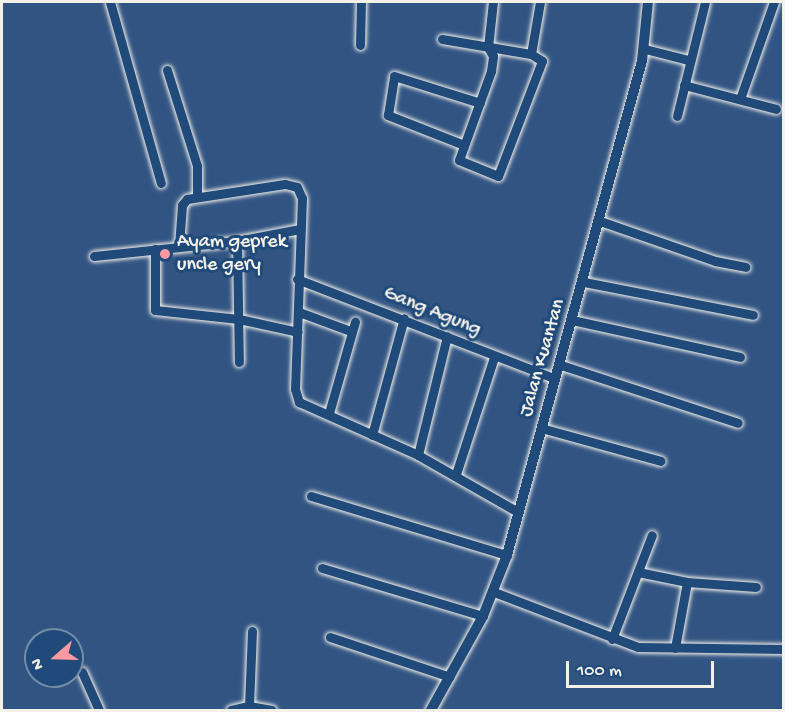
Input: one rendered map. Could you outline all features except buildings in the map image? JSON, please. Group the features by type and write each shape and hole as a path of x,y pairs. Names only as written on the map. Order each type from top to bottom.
{"street":[{"path":"110,2 161,183"},
{"path":"360,45 361,2"},
{"path":"442,39 488,47 531,54 542,61 500,174 460,162 493,60 488,47 492,2"},
{"path":"531,54 540,2"},
{"name":"Jalan Kuantan","path":"431,711 483,616 507,555 553,378 584,282 645,49 649,2"},
{"path":"677,116 688,60 705,2"},
{"path":"740,99 774,2"},
{"path":"645,49 688,60"},
{"path":"167,70 197,166 197,197"},
{"path":"464,145 388,115 394,76 480,103"},
{"path":"684,85 776,109"},
{"path":"179,246 182,205 197,197 292,185 302,193 297,279 299,312 296,398 303,405 329,413 456,474 518,512"},
{"path":"600,221 715,261 745,267"},
{"path":"94,256 237,241 300,228"},
{"path":"237,241 239,362"},
{"path":"155,249 154,309 239,319 298,332"},
{"name":"Gang Agung","path":"297,279 404,318 494,357 553,378"},
{"path":"584,282 753,315"},
{"path":"299,312 352,326 329,413"},
{"path":"372,435 404,318"},
{"path":"572,320 740,357"},
{"path":"418,455 447,336"},
{"path":"456,474 494,357"},
{"path":"558,364 738,423"},
{"path":"541,428 661,461"},
{"path":"311,496 507,555"},
{"path":"612,639 652,535"},
{"path":"322,568 483,616"},
{"path":"638,572 687,582 756,587"},
{"path":"675,648 687,582"},
{"path":"494,592 612,639 652,649 783,649"},
{"path":"249,706 252,631"},
{"path":"330,637 450,677"},
{"path":"84,677 99,711"},
{"path":"231,711 249,706 272,711"}],"place":[{"name":"Ayam geprek uncle gery","path":"165,254"}]}
